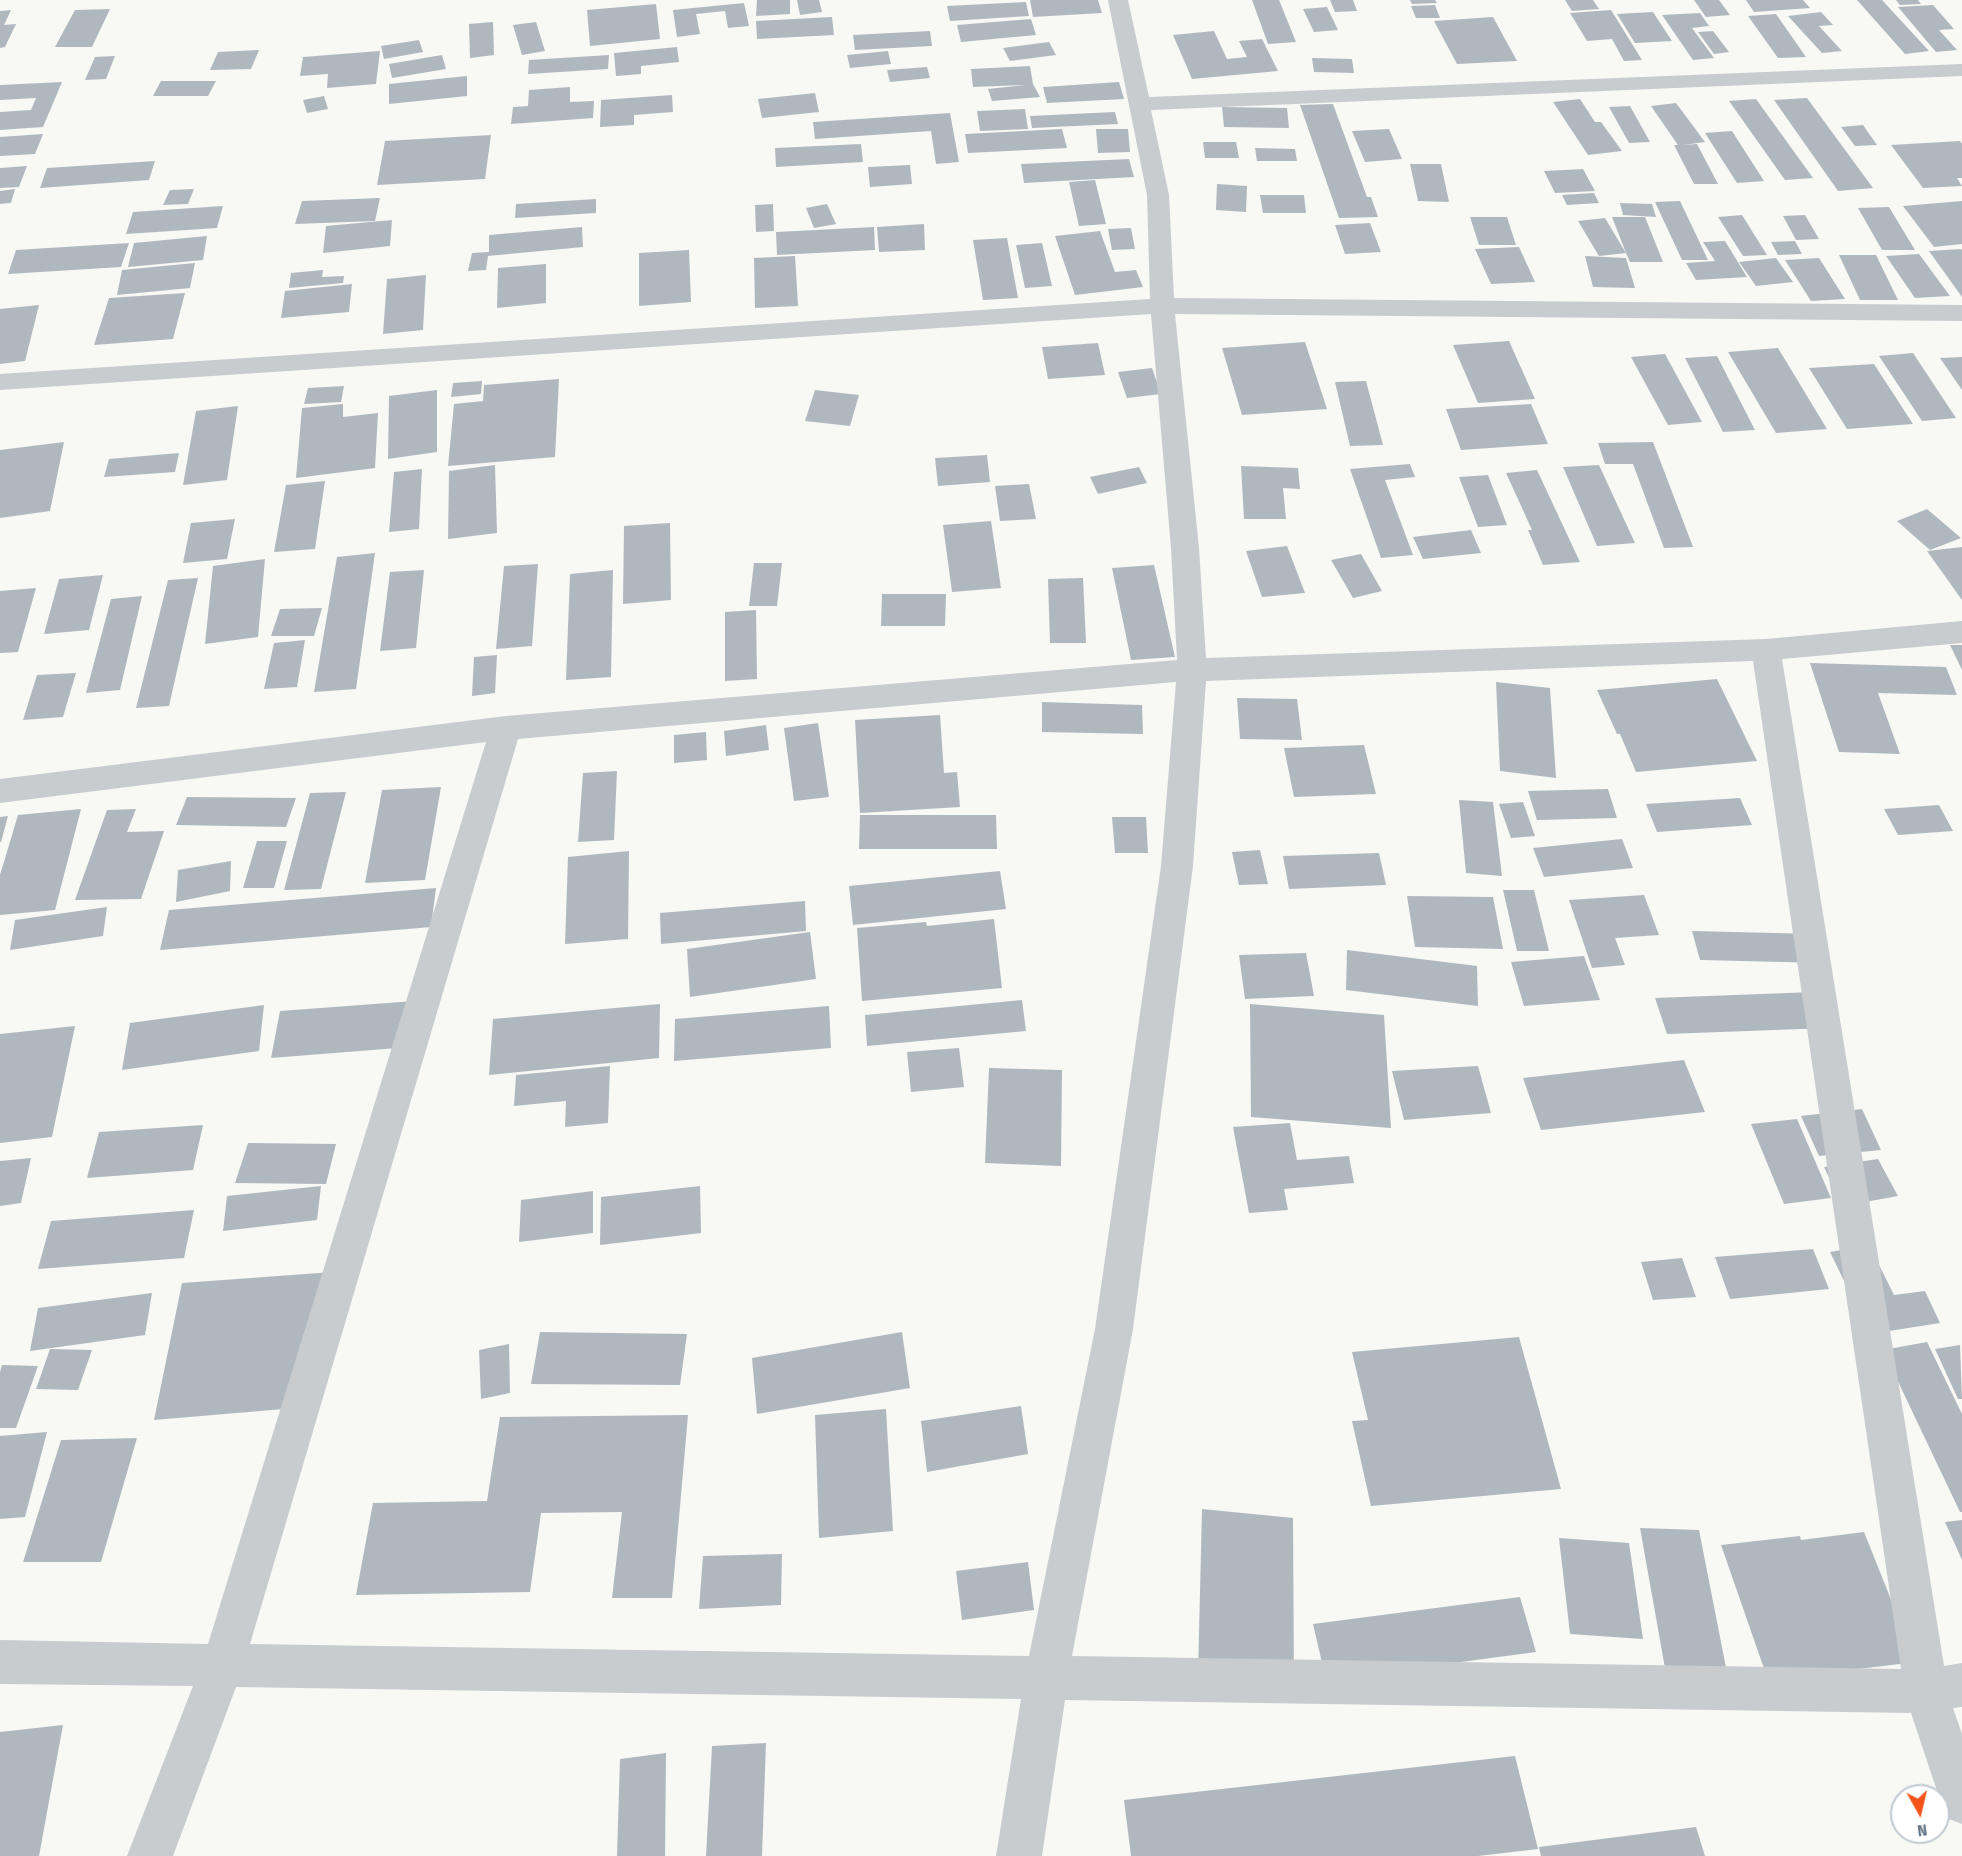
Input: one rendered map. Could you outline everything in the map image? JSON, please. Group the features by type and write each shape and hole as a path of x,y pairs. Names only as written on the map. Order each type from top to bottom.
{"street":[{"path":"1019,1856 1046,1679 1114,1329 1177,866 1192,670 1185,548 1162,306 1158,195 1118,0"},
{"path":"1139,104 1962,70"},
{"path":"0,382 1162,306 1962,313"},
{"path":"0,791 506,728 1192,670 1766,650 1962,632"},
{"path":"1766,650 1962,1802"},
{"path":"150,1856 222,1667 506,728"},
{"path":"0,1662 1046,1679 1944,1688"}],"building":[{"path":"757,0 790,0 790,14 756,16"},
{"path":"797,0 819,0 822,12 800,15"},
{"path":"1030,0 1098,0 1102,13 1033,17"},
{"path":"1252,0 1279,0 1296,42 1268,44"},
{"path":"1330,0 1353,0 1357,11 1335,12"},
{"path":"1410,0 1435,0 1437,3 1412,4"},
{"path":"1565,0 1593,0 1599,9 1572,11"},
{"path":"1694,0 1719,0 1730,15 1706,17"},
{"path":"1746,0 1803,0 1810,8 1754,12"},
{"path":"1857,0 1882,0 1929,51 1905,54"},
{"path":"1896,0 1918,0 1921,4 1900,5"},
{"path":"1026,2 1029,16 950,21 947,6"},
{"path":"744,3 749,26 728,28 725,11 696,14 700,34 677,37 673,10"},
{"path":"656,4 660,39 590,46 587,10"},
{"path":"1435,5 1440,18 1416,18 1411,6"},
{"path":"1933,5 1954,29 1939,30 1957,50 1936,52 1898,7"},
{"path":"1327,7 1338,30 1314,32 1303,9"},
{"path":"110,9 92,47 55,47 75,10"},
{"path":"11,10 4,25 16,24 5,47 0,48 0,11"},
{"path":"1611,10 1642,60 1624,61 1612,39 1587,41 1570,13"},
{"path":"1653,12 1672,41 1635,43 1617,14"},
{"path":"1821,12 1833,25 1819,26 1842,51 1822,53 1788,16"},
{"path":"1700,13 1709,26 1692,28 1714,58 1693,60 1662,15"},
{"path":"1776,14 1806,57 1778,58 1748,16"},
{"path":"832,17 834,35 757,39 756,21"},
{"path":"1493,17 1517,61 1457,64 1434,21"},
{"path":"1031,19 1036,35 961,42 957,25"},
{"path":"493,22 494,55 470,58 469,24"},
{"path":"536,22 545,51 522,55 513,25"},
{"path":"930,31 932,46 855,50 853,35"},
{"path":"1214,31 1227,59 1247,57 1239,41 1262,39 1278,71 1192,79 1173,35"},
{"path":"1713,31 1729,52 1714,54 1698,32"},
{"path":"419,40 423,52 384,59 381,46"},
{"path":"1049,42 1056,55 1010,61 1003,48"},
{"path":"677,47 679,62 641,66 641,74 616,76 614,53"},
{"path":"259,50 251,69 210,70 218,52"},
{"path":"380,51 376,84 327,88 328,74 300,76 303,57"},
{"path":"888,51 891,64 850,68 847,55"},
{"path":"442,55 446,69 392,78 389,64"},
{"path":"609,55 608,69 528,74 529,60"},
{"path":"115,56 106,79 85,80 95,57"},
{"path":"1312,58 1352,59 1354,73 1314,72"},
{"path":"1030,66 1033,84 1040,97 992,101 988,89 1025,85 973,87 971,69"},
{"path":"927,67 930,78 890,82 887,70"},
{"path":"467,76 467,96 389,104 389,84"},
{"path":"161,81 216,81 208,96 153,96"},
{"path":"62,82 43,127 0,130 0,112 31,110 36,98 0,100 0,85"},
{"path":"1119,82 1124,99 1047,103 1043,87"},
{"path":"570,87 570,102 594,101 593,118 511,124 513,107 528,106 529,90"},
{"path":"815,93 819,112 762,118 758,99"},
{"path":"672,95 673,112 634,115 634,125 600,127 601,100"},
{"path":"324,96 328,109 307,113 303,100"},
{"path":"1807,98 1873,188 1838,191 1774,100"},
{"path":"1580,99 1595,122 1601,122 1622,151 1588,155 1553,102"},
{"path":"1756,99 1813,178 1785,180 1729,101"},
{"path":"1676,103 1705,142 1683,145 1697,144 1718,184 1694,184 1674,145 1678,145 1651,106"},
{"path":"1333,104 1367,197 1371,197 1378,217 1339,218 1300,105"},
{"path":"1630,106 1650,142 1629,143 1609,107"},
{"path":"1222,107 1287,108 1289,128 1224,127"},
{"path":"1025,109 1028,129 980,131 977,111"},
{"path":"1115,112 1118,124 1032,128 1030,116"},
{"path":"950,113 959,162 936,164 931,131 815,139 813,122"},
{"path":"1863,125 1877,145 1855,146 1841,127"},
{"path":"1062,129 1067,148 968,153 965,134"},
{"path":"1096,129 1128,129 1130,152 1098,153"},
{"path":"1389,129 1402,159 1365,162 1352,131"},
{"path":"1732,131 1764,181 1737,183 1705,133"},
{"path":"43,134 35,154 0,156 0,137"},
{"path":"491,135 485,179 377,185 385,141"},
{"path":"1960,141 1962,144 1962,178 1957,178 1962,186 1923,188 1891,145"},
{"path":"1203,142 1236,142 1239,158 1205,158"},
{"path":"861,144 863,162 776,167 775,148"},
{"path":"1255,148 1295,149 1297,161 1257,161"},
{"path":"1129,159 1134,177 1024,183 1021,164"},
{"path":"155,161 149,180 40,188 47,168"},
{"path":"1410,164 1441,164 1449,202 1418,201"},
{"path":"910,165 912,184 870,187 868,167"},
{"path":"27,166 19,187 0,188 0,168"},
{"path":"1583,169 1595,191 1555,193 1544,171"},
{"path":"1095,180 1106,224 1079,226 1069,182"},
{"path":"1217,184 1247,186 1246,212 1216,210"},
{"path":"15,189 11,203 0,204 0,191"},
{"path":"194,189 188,204 163,205 170,190"},
{"path":"1594,193 1599,203 1567,205 1562,195"},
{"path":"1260,195 1304,195 1306,213 1263,213"},
{"path":"380,198 375,221 295,224 302,201"},
{"path":"596,199 596,213 515,218 516,204"},
{"path":"1680,201 1708,260 1682,260 1655,202"},
{"path":"1962,201 1962,244 1934,247 1903,206"},
{"path":"1620,203 1652,204 1656,217 1623,215"},
{"path":"773,204 774,231 756,232 755,205"},
{"path":"827,204 836,224 814,228 806,208"},
{"path":"223,206 217,228 126,234 133,212"},
{"path":"1889,207 1915,250 1882,250 1858,208"},
{"path":"1742,215 1767,255 1743,256 1718,217"},
{"path":"1805,215 1819,239 1796,240 1783,216"},
{"path":"1470,217 1507,217 1516,245 1479,245"},
{"path":"1612,217 1645,217 1663,262 1630,262"},
{"path":"1605,218 1626,253 1599,256 1578,221"},
{"path":"392,220 390,246 323,253 326,226"},
{"path":"1370,223 1381,252 1345,254 1335,225"},
{"path":"924,224 925,250 879,252 877,227"},
{"path":"582,227 583,247 488,256 486,270 468,271 472,253 489,252 489,235"},
{"path":"874,227 875,250 777,255 776,232"},
{"path":"1131,228 1135,249 1112,250 1108,229"},
{"path":"1100,231 1115,272 1136,270 1143,287 1075,295 1055,236"},
{"path":"207,236 203,260 128,267 134,243"},
{"path":"1007,238 1018,298 983,300 973,240"},
{"path":"1725,241 1747,277 1696,280 1686,263 1715,261 1703,242"},
{"path":"1795,241 1802,254 1778,255 1771,242"},
{"path":"129,243 121,267 8,274 16,250"},
{"path":"1042,243 1052,286 1025,288 1016,245"},
{"path":"1519,247 1535,282 1491,284 1475,249"},
{"path":"689,250 691,302 639,306 639,253"},
{"path":"1962,250 1962,297 1929,251"},
{"path":"1919,254 1950,296 1915,298 1886,256"},
{"path":"1839,255 1876,255 1898,300 1860,300"},
{"path":"795,256 798,306 755,308 754,258"},
{"path":"1585,256 1626,258 1635,288 1593,287"},
{"path":"1776,258 1793,282 1756,286 1739,262"},
{"path":"1819,258 1845,299 1811,301 1785,260"},
{"path":"195,263 190,288 117,295 122,270"},
{"path":"546,264 546,303 497,308 498,268"},
{"path":"323,270 322,277 344,276 343,283 289,288 291,273"},
{"path":"426,275 423,330 383,334 387,279"},
{"path":"352,284 349,312 281,318 285,291"},
{"path":"185,293 173,339 94,345 109,298"},
{"path":"39,305 25,361 0,364 0,309"},
{"path":"1509,341 1535,399 1478,403 1453,345"},
{"path":"1305,342 1327,409 1242,415 1222,348"},
{"path":"1098,343 1105,375 1048,379 1042,347"},
{"path":"1778,348 1827,429 1776,433 1728,352"},
{"path":"1913,353 1956,418 1922,421 1879,356"},
{"path":"1665,354 1702,422 1668,425 1631,357"},
{"path":"1717,356 1755,430 1723,432 1685,358"},
{"path":"1962,357 1962,390 1940,358"},
{"path":"1874,364 1913,424 1847,429 1809,368"},
{"path":"1152,368 1161,394 1127,398 1118,372"},
{"path":"559,379 555,457 448,466 454,404 483,401 484,385"},
{"path":"482,381 481,394 451,397 453,383"},
{"path":"1366,381 1383,445 1350,446 1335,382"},
{"path":"344,386 341,402 304,404 308,388"},
{"path":"437,390 437,452 388,459 389,396"},
{"path":"815,390 859,395 850,426 805,421"},
{"path":"343,404 343,417 378,413 375,468 296,478 302,408"},
{"path":"1531,404 1548,444 1461,450 1446,409"},
{"path":"238,406 227,480 183,485 196,411"},
{"path":"64,442 50,511 0,518 0,450"},
{"path":"1653,442 1693,547 1664,548 1633,464 1605,464 1598,443"},
{"path":"179,453 175,472 104,477 109,459"},
{"path":"987,455 990,482 938,486 935,458"},
{"path":"1410,464 1415,477 1385,480 1413,555 1381,558 1350,469"},
{"path":"495,465 497,533 448,539 449,471"},
{"path":"1599,465 1635,543 1597,546 1563,467"},
{"path":"1241,466 1298,468 1300,489 1283,488 1286,519 1244,519"},
{"path":"1139,467 1147,483 1098,494 1090,477"},
{"path":"422,469 419,529 389,532 394,472"},
{"path":"1537,470 1580,562 1543,565 1528,530 1532,530 1506,473"},
{"path":"1488,475 1507,525 1478,527 1459,477"},
{"path":"325,481 315,549 274,552 286,485"},
{"path":"1029,484 1036,519 1000,521 995,486"},
{"path":"1927,509 1961,538 1930,550 1897,521"},
{"path":"235,519 227,559 183,563 191,523"},
{"path":"991,521 1001,588 952,592 943,525"},
{"path":"670,523 671,600 623,604 624,526"},
{"path":"1471,530 1481,553 1423,559 1413,537"},
{"path":"1287,546 1305,593 1262,597 1246,551"},
{"path":"1962,547 1962,600 1927,551"},
{"path":"375,553 356,689 314,692 337,557"},
{"path":"1361,554 1382,591 1353,598 1331,560"},
{"path":"265,559 258,637 205,644 213,566"},
{"path":"754,563 782,563 777,606 749,606"},
{"path":"538,564 532,646 496,649 504,566"},
{"path":"1154,565 1175,657 1131,660 1112,568"},
{"path":"424,570 416,648 380,651 390,572"},
{"path":"613,570 611,677 566,680 570,574"},
{"path":"103,575 89,630 44,634 59,579"},
{"path":"198,578 169,706 136,708 168,580"},
{"path":"1083,578 1086,643 1050,643 1048,579"},
{"path":"36,588 18,652 0,653 0,591"},
{"path":"882,594 946,594 945,626 881,626"},
{"path":"142,596 120,690 86,693 111,599"},
{"path":"322,608 314,636 271,636 280,609"},
{"path":"756,610 757,679 725,681 725,612"},
{"path":"305,640 297,687 264,689 274,643"},
{"path":"1950,645 1962,645 1962,670"},
{"path":"497,655 495,693 472,696 474,657"},
{"path":"1810,663 1946,667 1957,695 1878,693 1900,754 1839,752"},
{"path":"76,673 63,717 23,720 37,675"},
{"path":"1717,679 1757,761 1636,772 1620,734 1617,734 1597,690"},
{"path":"1496,682 1550,688 1556,778 1500,771"},
{"path":"1237,698 1297,699 1302,740 1240,739"},
{"path":"1042,702 1142,705 1143,734 1042,732"},
{"path":"940,715 944,773 957,772 960,807 860,813 855,720"},
{"path":"818,723 829,797 794,801 784,728"},
{"path":"766,725 769,750 726,756 724,731"},
{"path":"706,732 707,760 674,763 674,735"},
{"path":"1364,745 1376,794 1294,797 1284,748"},
{"path":"617,771 614,840 578,842 583,773"},
{"path":"441,787 425,880 365,883 382,790"},
{"path":"1608,789 1617,818 1537,820 1528,791"},
{"path":"346,792 321,889 284,890 310,793"},
{"path":"187,797 296,798 286,827 176,825"},
{"path":"1740,798 1752,825 1657,832 1646,804"},
{"path":"1459,800 1493,802 1502,876 1466,873"},
{"path":"1523,802 1535,836 1511,838 1499,804"},
{"path":"1939,805 1953,831 1898,835 1884,809"},
{"path":"81,809 55,910 0,915 0,875 18,815"},
{"path":"136,809 127,832 164,831 141,899 75,900 107,810"},
{"path":"860,815 996,815 997,849 859,849"},
{"path":"8,816 1,842 0,842 0,817"},
{"path":"1112,817 1146,817 1148,853 1115,853"},
{"path":"1622,839 1633,868 1544,877 1533,848"},
{"path":"257,841 287,841 274,888 243,888"},
{"path":"1260,850 1268,884 1239,885 1232,852"},
{"path":"629,851 628,939 565,944 568,857"},
{"path":"1379,853 1386,885 1289,889 1283,856"},
{"path":"231,861 230,891 176,902 178,870"},
{"path":"1000,871 1006,909 853,925 849,886"},
{"path":"436,888 431,927 160,950 169,910"},
{"path":"1503,890 1534,890 1549,951 1517,951"},
{"path":"1644,895 1659,935 1615,938 1625,965 1592,968 1569,900"},
{"path":"1407,896 1493,897 1503,949 1415,947"},
{"path":"805,901 806,931 661,944 660,913"},
{"path":"107,907 103,936 10,950 15,920"},
{"path":"994,919 1002,988 862,1001 857,928 926,922 927,926"},
{"path":"1692,931 1816,934 1825,963 1700,960"},
{"path":"810,932 816,979 690,997 687,949"},
{"path":"1347,950 1477,966 1478,1006 1346,990"},
{"path":"1306,953 1314,996 1245,999 1239,955"},
{"path":"1584,956 1600,1000 1524,1006 1511,962"},
{"path":"1814,992 1828,1028 1667,1034 1655,998"},
{"path":"428,1000 423,1046 271,1058 280,1011"},
{"path":"1022,1000 1026,1031 867,1046 865,1015"},
{"path":"660,1004 659,1058 489,1075 493,1019"},
{"path":"1250,1004 1384,1015 1391,1128 1251,1117"},
{"path":"264,1005 259,1051 122,1070 130,1023"},
{"path":"829,1006 831,1048 674,1061 675,1019"},
{"path":"75,1026 52,1137 0,1143 0,1034"},
{"path":"959,1048 964,1087 911,1092 907,1052"},
{"path":"1684,1060 1705,1112 1541,1130 1523,1078"},
{"path":"610,1066 608,1123 565,1127 566,1101 514,1106 516,1075"},
{"path":"1478,1066 1491,1113 1404,1120 1392,1071"},
{"path":"989,1068 1062,1070 1061,1166 985,1163"},
{"path":"1862,1109 1881,1150 1819,1156 1801,1116"},
{"path":"1797,1119 1831,1198 1784,1204 1751,1124"},
{"path":"1290,1123 1297,1160 1349,1156 1354,1183 1284,1189 1288,1210 1249,1213 1233,1127"},
{"path":"203,1125 193,1170 87,1178 99,1132"},
{"path":"248,1143 336,1144 326,1184 235,1183"},
{"path":"31,1158 21,1203 0,1206 0,1161"},
{"path":"1878,1159 1898,1196 1843,1206 1824,1167"},
{"path":"321,1186 317,1220 223,1231 227,1196"},
{"path":"700,1186 701,1233 600,1245 601,1197"},
{"path":"593,1191 593,1233 519,1242 521,1200"},
{"path":"194,1210 184,1258 38,1269 51,1221"},
{"path":"1869,1245 1894,1295 1925,1291 1940,1323 1870,1334 1830,1252"},
{"path":"1813,1249 1829,1289 1730,1299 1715,1257"},
{"path":"1682,1258 1696,1297 1653,1300 1641,1262"},
{"path":"333,1272 319,1406 154,1420 182,1283"},
{"path":"152,1293 145,1335 30,1351 38,1308"},
{"path":"540,1332 687,1334 680,1385 531,1384"},
{"path":"902,1332 910,1388 757,1414 752,1358"},
{"path":"1519,1337 1561,1489 1371,1506 1352,1421 1368,1420 1352,1352"},
{"path":"1927,1342 1962,1414 1962,1512 1883,1350"},
{"path":"509,1344 510,1393 481,1399 479,1350"},
{"path":"1960,1345 1962,1399 1958,1399 1935,1349"},
{"path":"50,1349 92,1350 78,1390 36,1389"},
{"path":"2,1365 38,1366 16,1428 0,1428"},
{"path":"1021,1406 1028,1454 927,1472 921,1421"},
{"path":"886,1409 893,1531 819,1538 815,1415"},
{"path":"688,1415 672,1598 612,1598 622,1512 541,1513 530,1592 356,1595 373,1503 487,1501 500,1417"},
{"path":"47,1432 25,1517 0,1519 0,1436"},
{"path":"137,1438 101,1562 23,1562 61,1440"},
{"path":"1202,1509 1293,1518 1294,1687 1198,1675"},
{"path":"1962,1520 1962,1560 1945,1522"},
{"path":"1640,1528 1699,1530 1730,1688 1668,1685"},
{"path":"1864,1532 1916,1662 1768,1680 1721,1545 1800,1536 1801,1540"},
{"path":"1559,1538 1629,1543 1643,1639 1570,1634"},
{"path":"782,1554 781,1605 699,1609 703,1556"},
{"path":"1028,1562 1034,1610 962,1620 956,1571"},
{"path":"1520,1597 1536,1652 1326,1680 1313,1624"},
{"path":"63,1725 39,1856 0,1856 0,1732"},
{"path":"766,1743 762,1856 706,1856 712,1746"},
{"path":"666,1753 665,1856 617,1856 620,1759"},
{"path":"1515,1756 1538,1849 1478,1856 1131,1856 1124,1800"},
{"path":"1696,1827 1705,1856 1541,1856 1539,1847"}]}
